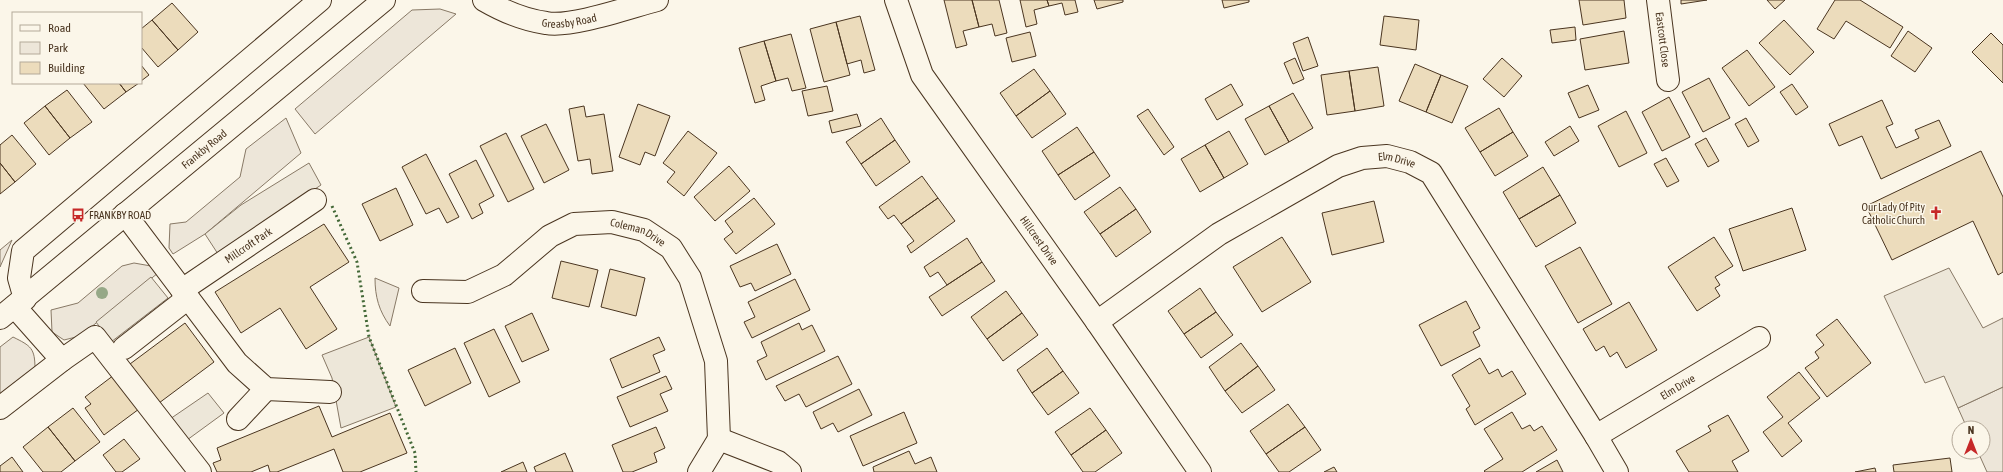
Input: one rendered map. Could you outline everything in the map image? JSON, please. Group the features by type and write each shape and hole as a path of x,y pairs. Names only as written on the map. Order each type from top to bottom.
{"street":[{"path":"62,360 13,308 23,251 320,0"},
{"name":"Frankby Road","path":"13,308 384,0"},
{"name":"Greasby Road","path":"484,0 502,11 548,24 575,22 657,0"},
{"name":"Hillcrest Drive","path":"896,0 922,75 1097,322 1200,472"},
{"name":"Eastcott Close","path":"1658,0 1668,80"},
{"name":"Elm Drive","path":"1097,322 1218,234 1338,166 1362,158 1387,156 1410,162 1431,174 1596,436 1617,472"},
{"name":"Millcroft Park","path":"124,348 185,294 316,200"},
{"path":"125,214 237,363 266,389 330,392"},
{"name":"Coleman Drive","path":"423,291 468,292 504,275 550,236 574,224 612,222 644,230 671,248 690,278 716,361 720,439"},
{"path":"0,408 62,360 95,337 200,472"},
{"name":"Elm Drive","path":"1596,436 1759,338"},
{"path":"238,419 266,389"},
{"path":"699,472 720,439 778,462 790,472"}],"green space":[{"path":"440,9 456,14 315,134 295,109 412,10"},
{"path":"286,118 301,153 205,234 173,254 169,248 170,224 186,222 240,177 246,149"},
{"path":"12,240 0,267 0,250"},
{"path":"134,263 151,266 158,273 80,336 64,340 52,332 51,310 78,303 122,266"},
{"path":"375,278 399,288 390,326 378,304"},
{"path":"13,337 31,348 34,356 35,369 0,397 0,347"},
{"path":"2003,387 2003,472 1987,472 1982,460 1991,460 1991,420 1963,420 1958,408"}],"shaded area":[{"path":"309,163 321,185 218,254 205,234 241,205"},
{"path":"1949,268 1983,328 2003,318 2003,387 1958,408 1944,376 1925,383 1884,296"},
{"path":"151,277 168,298 111,342 96,322"},
{"path":"369,337 396,407 341,428 332,378 322,355"},
{"path":"208,393 224,413 187,440 170,419"}],"building":[{"path":"944,0 972,0 979,27 963,31 967,45 956,48"},
{"path":"972,0 999,0 1007,33 995,36 992,24 979,27"},
{"path":"1020,0 1047,0 1049,6 1034,10 1037,24 1026,27"},
{"path":"1047,0 1075,0 1078,12 1065,15 1062,3 1049,6"},
{"path":"1094,0 1123,0 1123,2 1097,9"},
{"path":"1222,0 1249,0 1249,2 1224,8"},
{"path":"1579,0 1624,0 1626,18 1583,25"},
{"path":"1681,0 1707,0 1681,4"},
{"path":"1767,0 1785,0 1775,9"},
{"path":"1835,0 1860,0 1903,27 1890,48 1846,21 1834,39 1817,29"},
{"path":"172,3 198,32 178,50 152,20"},
{"path":"860,16 875,70 864,73 861,60 847,64 836,22"},
{"path":"1384,16 1419,20 1416,50 1380,45"},
{"path":"152,20 178,50 158,67 142,48 142,28"},
{"path":"1784,20 1814,52 1790,75 1759,43"},
{"path":"836,22 850,75 824,82 810,29"},
{"path":"1575,27 1576,40 1552,43 1550,30"},
{"path":"1624,31 1629,63 1585,70 1580,39"},
{"path":"1908,31 1932,48 1915,72 1891,56"},
{"path":"1030,32 1036,56 1012,62 1006,38"},
{"path":"1991,33 2003,45 2003,83 1972,52"},
{"path":"791,34 806,88 792,91 788,78 776,81 764,41"},
{"path":"1308,37 1318,66 1303,71 1293,43"},
{"path":"764,41 776,81 761,86 765,100 755,103 739,48"},
{"path":"1747,50 1775,87 1749,106 1722,68"},
{"path":"1295,58 1304,79 1293,84 1284,63"},
{"path":"1502,58 1522,76 1504,97 1483,79"},
{"path":"1415,64 1441,75 1426,112 1399,101"},
{"path":"142,66 149,75 142,80"},
{"path":"1378,67 1384,106 1355,111 1349,71"},
{"path":"1034,69 1050,91 1016,116 1000,93"},
{"path":"1349,71 1355,111 1327,115 1321,75"},
{"path":"1441,75 1468,86 1452,123 1426,112"},
{"path":"1709,78 1730,118 1703,132 1682,92"},
{"path":"84,84 120,84 126,92 104,109"},
{"path":"120,84 138,84 126,92"},
{"path":"1231,84 1243,105 1217,120 1205,99"},
{"path":"1792,84 1808,107 1796,115 1780,92"},
{"path":"1588,85 1599,110 1579,118 1568,93"},
{"path":"827,86 833,111 808,116 802,91"},
{"path":"67,90 92,122 70,138 45,106"},
{"path":"1050,91 1066,114 1032,138 1016,116"},
{"path":"1293,93 1313,128 1289,142 1269,106"},
{"path":"1669,97 1690,137 1662,151 1642,112"},
{"path":"1882,100 1893,124 1886,127 1896,148 1919,138 1915,130 1939,120 1951,146 1881,179 1862,136 1839,146 1829,124"},
{"path":"638,104 670,116 655,156 645,152 640,165 619,157"},
{"path":"45,106 70,138 49,155 24,123"},
{"path":"584,106 586,117 604,114 613,171 592,174 590,159 578,161 569,109"},
{"path":"1269,106 1289,142 1265,155 1245,119"},
{"path":"1499,108 1513,132 1480,152 1465,128"},
{"path":"1148,109 1174,147 1164,155 1137,116"},
{"path":"1626,111 1647,153 1619,167 1598,126"},
{"path":"857,114 861,126 832,133 829,121"},
{"path":"881,118 895,140 861,164 846,142"},
{"path":"1746,118 1759,141 1748,147 1735,124"},
{"path":"546,124 569,170 544,183 521,136"},
{"path":"1570,126 1579,141 1554,156 1545,142"},
{"path":"1077,127 1094,152 1058,175 1042,151"},
{"path":"688,131 717,153 684,196 667,182 675,172 663,163"},
{"path":"1229,131 1248,164 1224,178 1205,145"},
{"path":"1513,132 1528,156 1495,176 1480,152"},
{"path":"506,133 534,189 508,202 480,146"},
{"path":"12,135 36,164 15,182 0,163 0,145"},
{"path":"1706,138 1719,161 1708,167 1695,144"},
{"path":"895,140 910,162 876,186 861,164"},
{"path":"1205,145 1224,178 1200,192 1181,159"},
{"name":"Our Lady Of Pity Catholic Church","path":"1981,151 2003,197 2003,272 1998,275 1973,221 1892,260 1866,206"},
{"path":"1094,152 1110,176 1075,200 1058,175"},
{"path":"426,154 459,217 447,223 439,208 426,214 402,167"},
{"path":"1666,158 1679,181 1667,187 1654,164"},
{"path":"476,160 494,196 479,204 483,213 472,219 449,174"},
{"path":"0,163 15,182 0,194"},
{"path":"729,166 750,191 715,221 694,197"},
{"path":"1543,167 1560,195 1519,219 1503,192"},
{"path":"922,176 938,198 901,224 894,215 888,219 879,207"},
{"path":"1120,187 1136,209 1100,234 1084,212"},
{"path":"396,188 413,225 380,241 362,204"},
{"path":"1560,195 1576,223 1536,247 1519,219"},
{"path":"754,198 775,224 736,254 724,239 733,232 725,221"},
{"path":"938,198 955,221 911,253 907,246 914,241 901,224"},
{"path":"1374,201 1384,242 1332,255 1322,213"},
{"path":"1792,208 1806,250 1743,271 1729,229"},
{"path":"1136,209 1151,232 1116,257 1100,234"},
{"path":"324,224 349,262 310,287 337,329 306,349 280,308 241,333 215,292"},
{"path":"1282,237 1311,282 1262,312 1233,267"},
{"path":"1714,237 1733,266 1715,277 1720,285 1715,288 1720,296 1697,311 1668,267"},
{"path":"967,238 982,262 947,285 938,272 930,277 924,267"},
{"path":"777,244 791,274 755,291 751,283 740,287 730,266"},
{"path":"1580,247 1612,304 1578,323 1545,266"},
{"path":"561,261 598,270 589,307 552,298"},
{"path":"982,262 995,281 942,316 929,297"},
{"path":"610,269 645,278 636,316 601,307"},
{"path":"795,279 810,310 752,338 744,322 755,317 748,302"},
{"path":"1200,288 1216,312 1184,334 1168,311"},
{"path":"1006,291 1022,313 987,339 971,317"},
{"path":"1466,301 1480,328 1473,332 1480,346 1441,366 1419,325"},
{"path":"1629,302 1657,350 1626,368 1617,352 1610,357 1604,346 1596,351 1583,329"},
{"path":"1216,312 1233,335 1201,358 1184,334"},
{"path":"532,313 549,350 522,362 505,326"},
{"path":"1022,313 1038,335 1003,361 987,339"},
{"path":"1837,319 1871,363 1827,397 1805,368 1819,358 1815,352 1824,345 1816,335"},
{"path":"185,323 214,362 159,403 130,364"},
{"path":"799,323 802,330 812,325 825,351 766,380 757,361 767,356 761,342"},
{"path":"494,329 520,382 489,397 464,343"},
{"path":"659,337 665,350 653,355 660,372 622,388 610,359"},
{"path":"1241,343 1258,366 1225,391 1209,367"},
{"path":"455,348 471,383 425,406 408,370"},
{"path":"1047,348 1063,371 1032,393 1017,370"},
{"path":"838,356 852,384 806,407 799,394 785,401 776,386"},
{"path":"1480,358 1489,374 1498,369 1502,377 1512,371 1526,394 1475,425 1466,409 1470,406 1452,375"},
{"path":"1258,366 1275,390 1242,413 1225,391"},
{"path":"1063,371 1079,393 1048,415 1032,393"},
{"path":"1799,372 1820,398 1788,423 1802,441 1782,457 1763,432 1783,417 1767,397"},
{"path":"114,375 139,409 104,435 85,408 91,404 85,397"},
{"path":"666,376 672,389 660,394 668,411 630,427 617,397"},
{"path":"859,389 872,415 838,432 833,423 821,429 813,412"},
{"path":"1288,404 1305,427 1266,454 1250,431"},
{"path":"319,406 332,437 390,413 407,453 360,472 343,472 334,449 277,472 270,472 268,465 251,472 217,472 213,463 221,460 217,448"},
{"path":"73,408 100,442 75,461 48,427"},
{"path":"1090,408 1106,430 1071,455 1055,432"},
{"path":"904,412 917,443 863,466 850,436"},
{"path":"1512,412 1522,429 1530,425 1534,431 1542,426 1557,450 1522,472 1485,472 1484,471 1503,459 1484,429"},
{"path":"1728,415 1749,451 1732,461 1738,472 1689,472 1676,451 1711,431 1708,426"},
{"path":"48,427 75,461 61,472 43,472 23,447"},
{"path":"656,427 665,448 654,453 657,462 632,472 623,472 612,445"},
{"path":"1305,427 1321,450 1289,472 1279,472 1266,454"},
{"path":"1106,430 1122,453 1095,472 1083,472 1071,455"},
{"path":"124,439 140,459 122,472 116,472 103,455"},
{"path":"909,451 915,464 931,457 937,472 874,472 873,467"},
{"path":"565,453 573,472 536,472 534,467"},
{"path":"12,457 23,472 0,472 0,466"},
{"path":"1950,458 1952,472 1894,472 1893,465"},
{"path":"1557,460 1563,472 1536,472"},
{"path":"523,462 527,472 501,472"},
{"path":"1334,467 1337,472 1324,472"},
{"path":"1875,468 1876,472 1855,472"}],"hedge":[{"path":"332,206 357,262 369,337 415,453 416,472"}],"place":[{"name":"Our Lady Of Pity Catholic Church","path":"1936,213"},
{"name":"FRANKBY ROAD","path":"78,215"}]}
